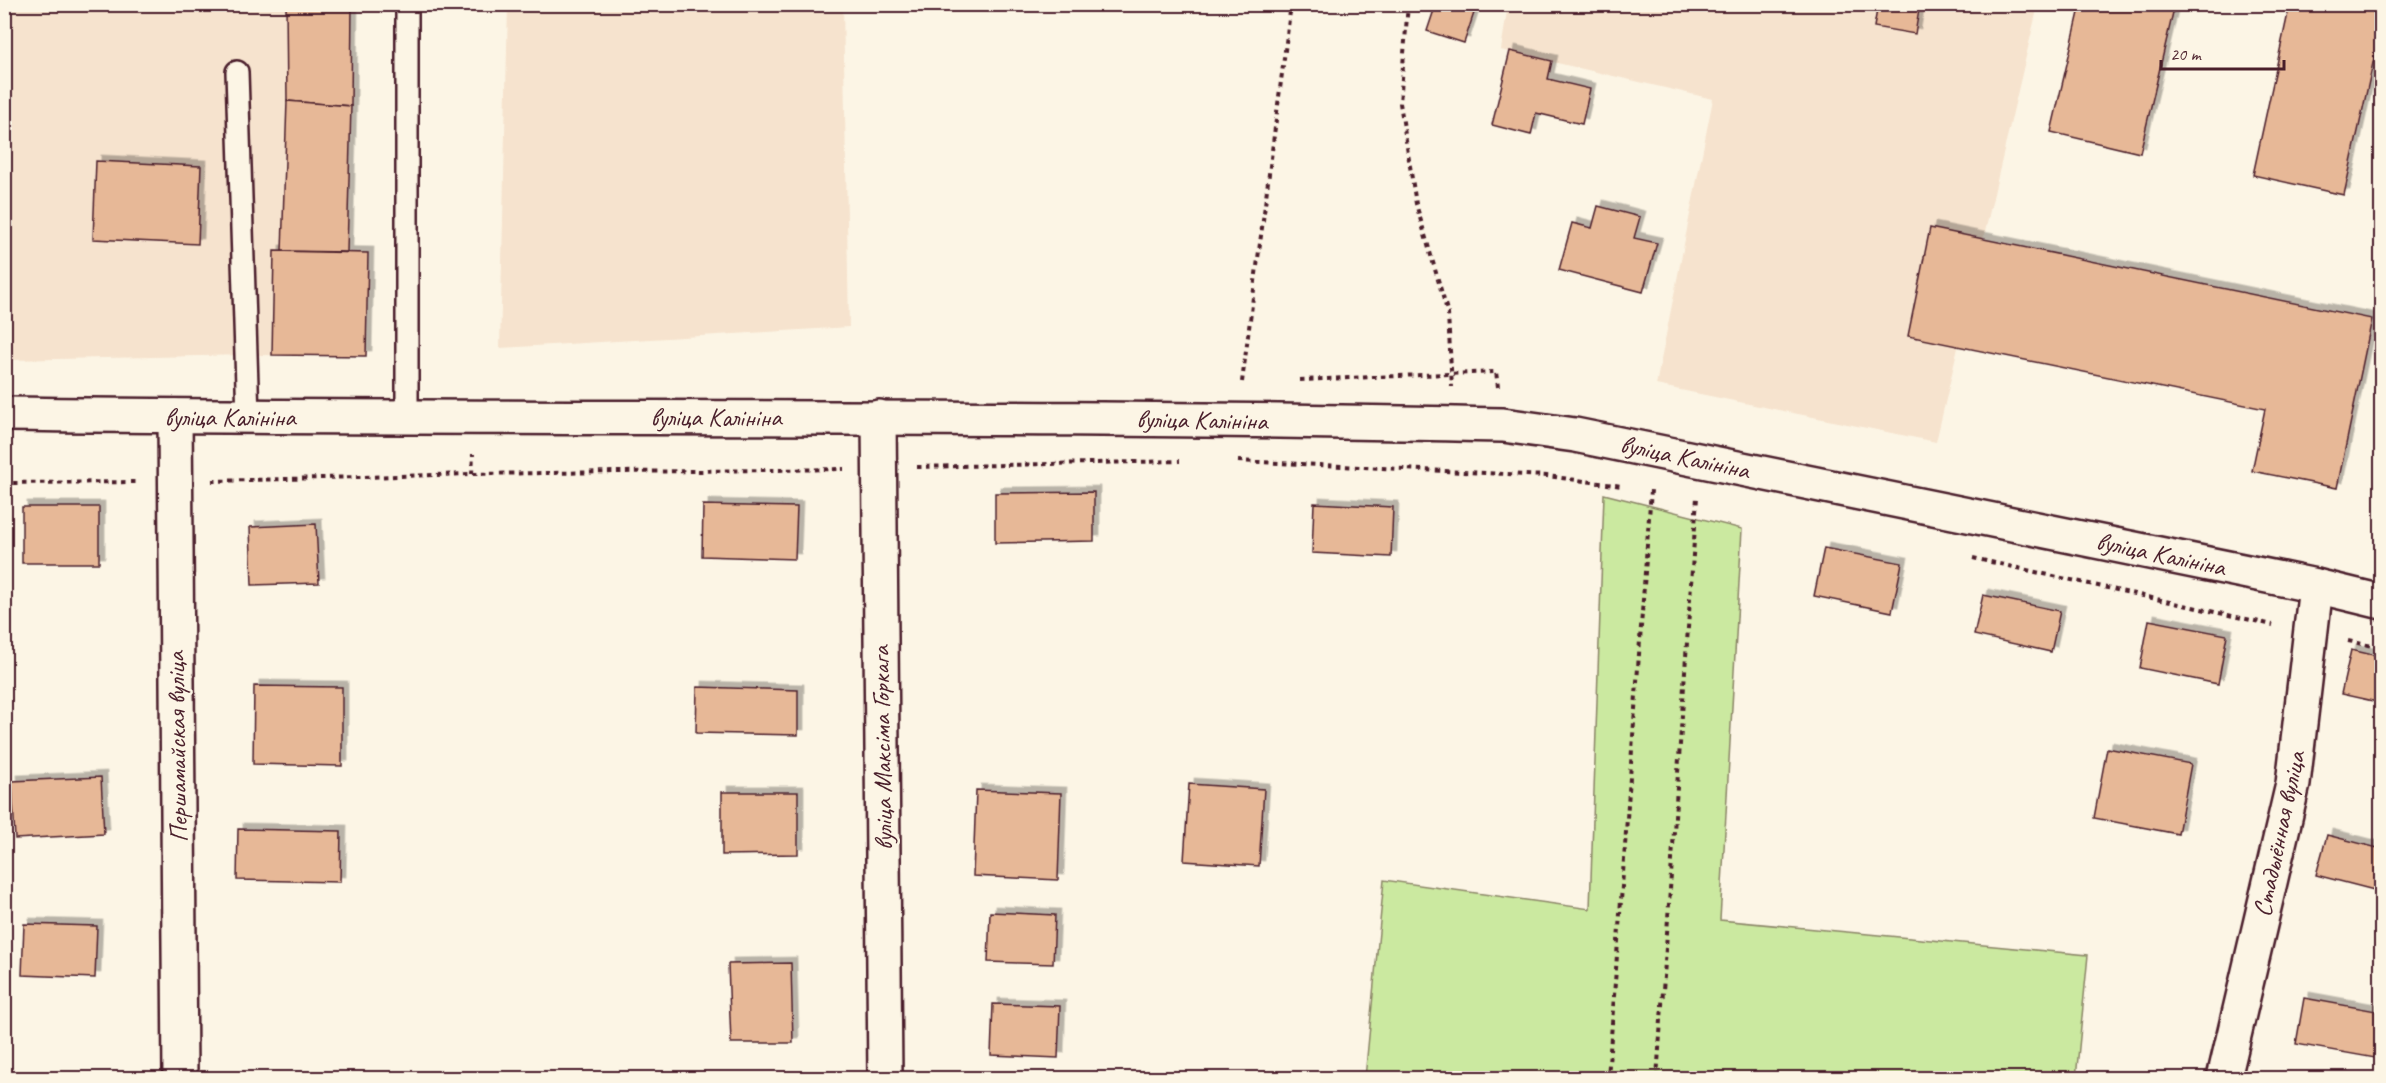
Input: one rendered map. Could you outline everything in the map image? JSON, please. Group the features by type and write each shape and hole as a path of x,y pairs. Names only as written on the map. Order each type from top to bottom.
{"main road":[{"name":"вуліца Калініна","path":"4,414 407,418 879,417 1503,425 1575,435 2316,586 2382,602"},
{"name":"Першамайская вуліца","path":"176,416 180,1078"},
{"name":"вуліца Максіма Горкага","path":"879,417 885,1078"},
{"name":"Стадыённая вуліца","path":"2224,1078 2293,784 2316,586"}],"lane":[{"path":"407,4 407,418"},
{"path":"237,72 248,417"}],"path":[{"path":"1242,382 1291,4"},
{"path":"1408,4 1400,103 1416,204 1448,314 1454,424"},
{"path":"4,483 175,482 1186,460"},
{"path":"1233,461 1547,476 1628,487"},
{"path":"1640,489 1663,492"},
{"path":"1608,1078 1652,490"},
{"path":"1657,1078 1697,496 1708,499"},
{"path":"1964,556 2382,648"}],"shaded area":[{"path":"4,5 352,5 347,252 368,253 366,356 247,355 10,360 10,99 5,97"},
{"path":"508,5 843,5 849,327 500,348"},
{"path":"1508,5 2038,5 1936,442 1656,385 1713,99 1501,50"}],"green space":[{"path":"1604,494 1742,529 1720,920 2088,955 2076,1078 1365,1078 1384,880 1590,909"}],"building":[{"path":"286,4 352,4 351,106 287,101"},
{"path":"1436,4 1477,4 1464,43 1427,31"},
{"path":"1878,4 1920,4 1915,34 1874,27"},
{"path":"2081,4 2175,4 2140,153 2051,132"},
{"path":"2290,4 2382,4 2382,22 2344,195 2253,175"},
{"path":"1510,51 1552,61 1548,79 1590,89 1582,124 1536,113 1531,135 1492,125"},
{"path":"287,101 351,106 347,252 282,251"},
{"path":"96,161 201,166 198,244 93,239"},
{"path":"1598,206 1640,217 1634,238 1657,243 1643,292 1559,270 1572,223 1592,228"},
{"path":"1930,228 2372,319 2337,488 2252,471 2265,409 1908,336"},
{"path":"274,251 368,253 366,356 272,355"},
{"path":"1094,492 1094,541 995,543 995,493"},
{"path":"1314,503 1393,507 1391,557 1312,553"},
{"path":"703,505 797,507 795,559 702,556"},
{"path":"22,507 99,507 99,563 22,563"},
{"path":"316,524 319,583 252,585 250,527"},
{"path":"1824,548 1902,563 1892,612 1814,596"},
{"path":"1983,595 2060,611 2051,652 1974,635"},
{"path":"2149,620 2227,635 2218,684 2140,668"},
{"path":"2351,650 2382,657 2382,703 2341,694"},
{"path":"254,686 342,687 342,766 253,764"},
{"path":"697,687 798,690 798,735 696,733"},
{"path":"2107,748 2191,764 2178,834 2094,818"},
{"path":"101,777 104,834 15,839 12,781"},
{"path":"1189,784 1264,789 1259,866 1184,861"},
{"path":"976,790 1061,793 1058,880 973,876"},
{"path":"722,792 798,792 798,854 722,855"},
{"path":"238,829 341,831 340,882 237,880"},
{"path":"2327,835 2382,849 2382,892 2316,875"},
{"path":"990,912 1055,915 1053,964 988,962"},
{"path":"24,924 97,926 95,978 22,975"},
{"path":"791,963 793,1043 731,1043 728,964"},
{"path":"2304,998 2382,1012 2375,1058 2296,1044"},
{"path":"993,1004 1060,1006 1058,1058 991,1055"}]}
